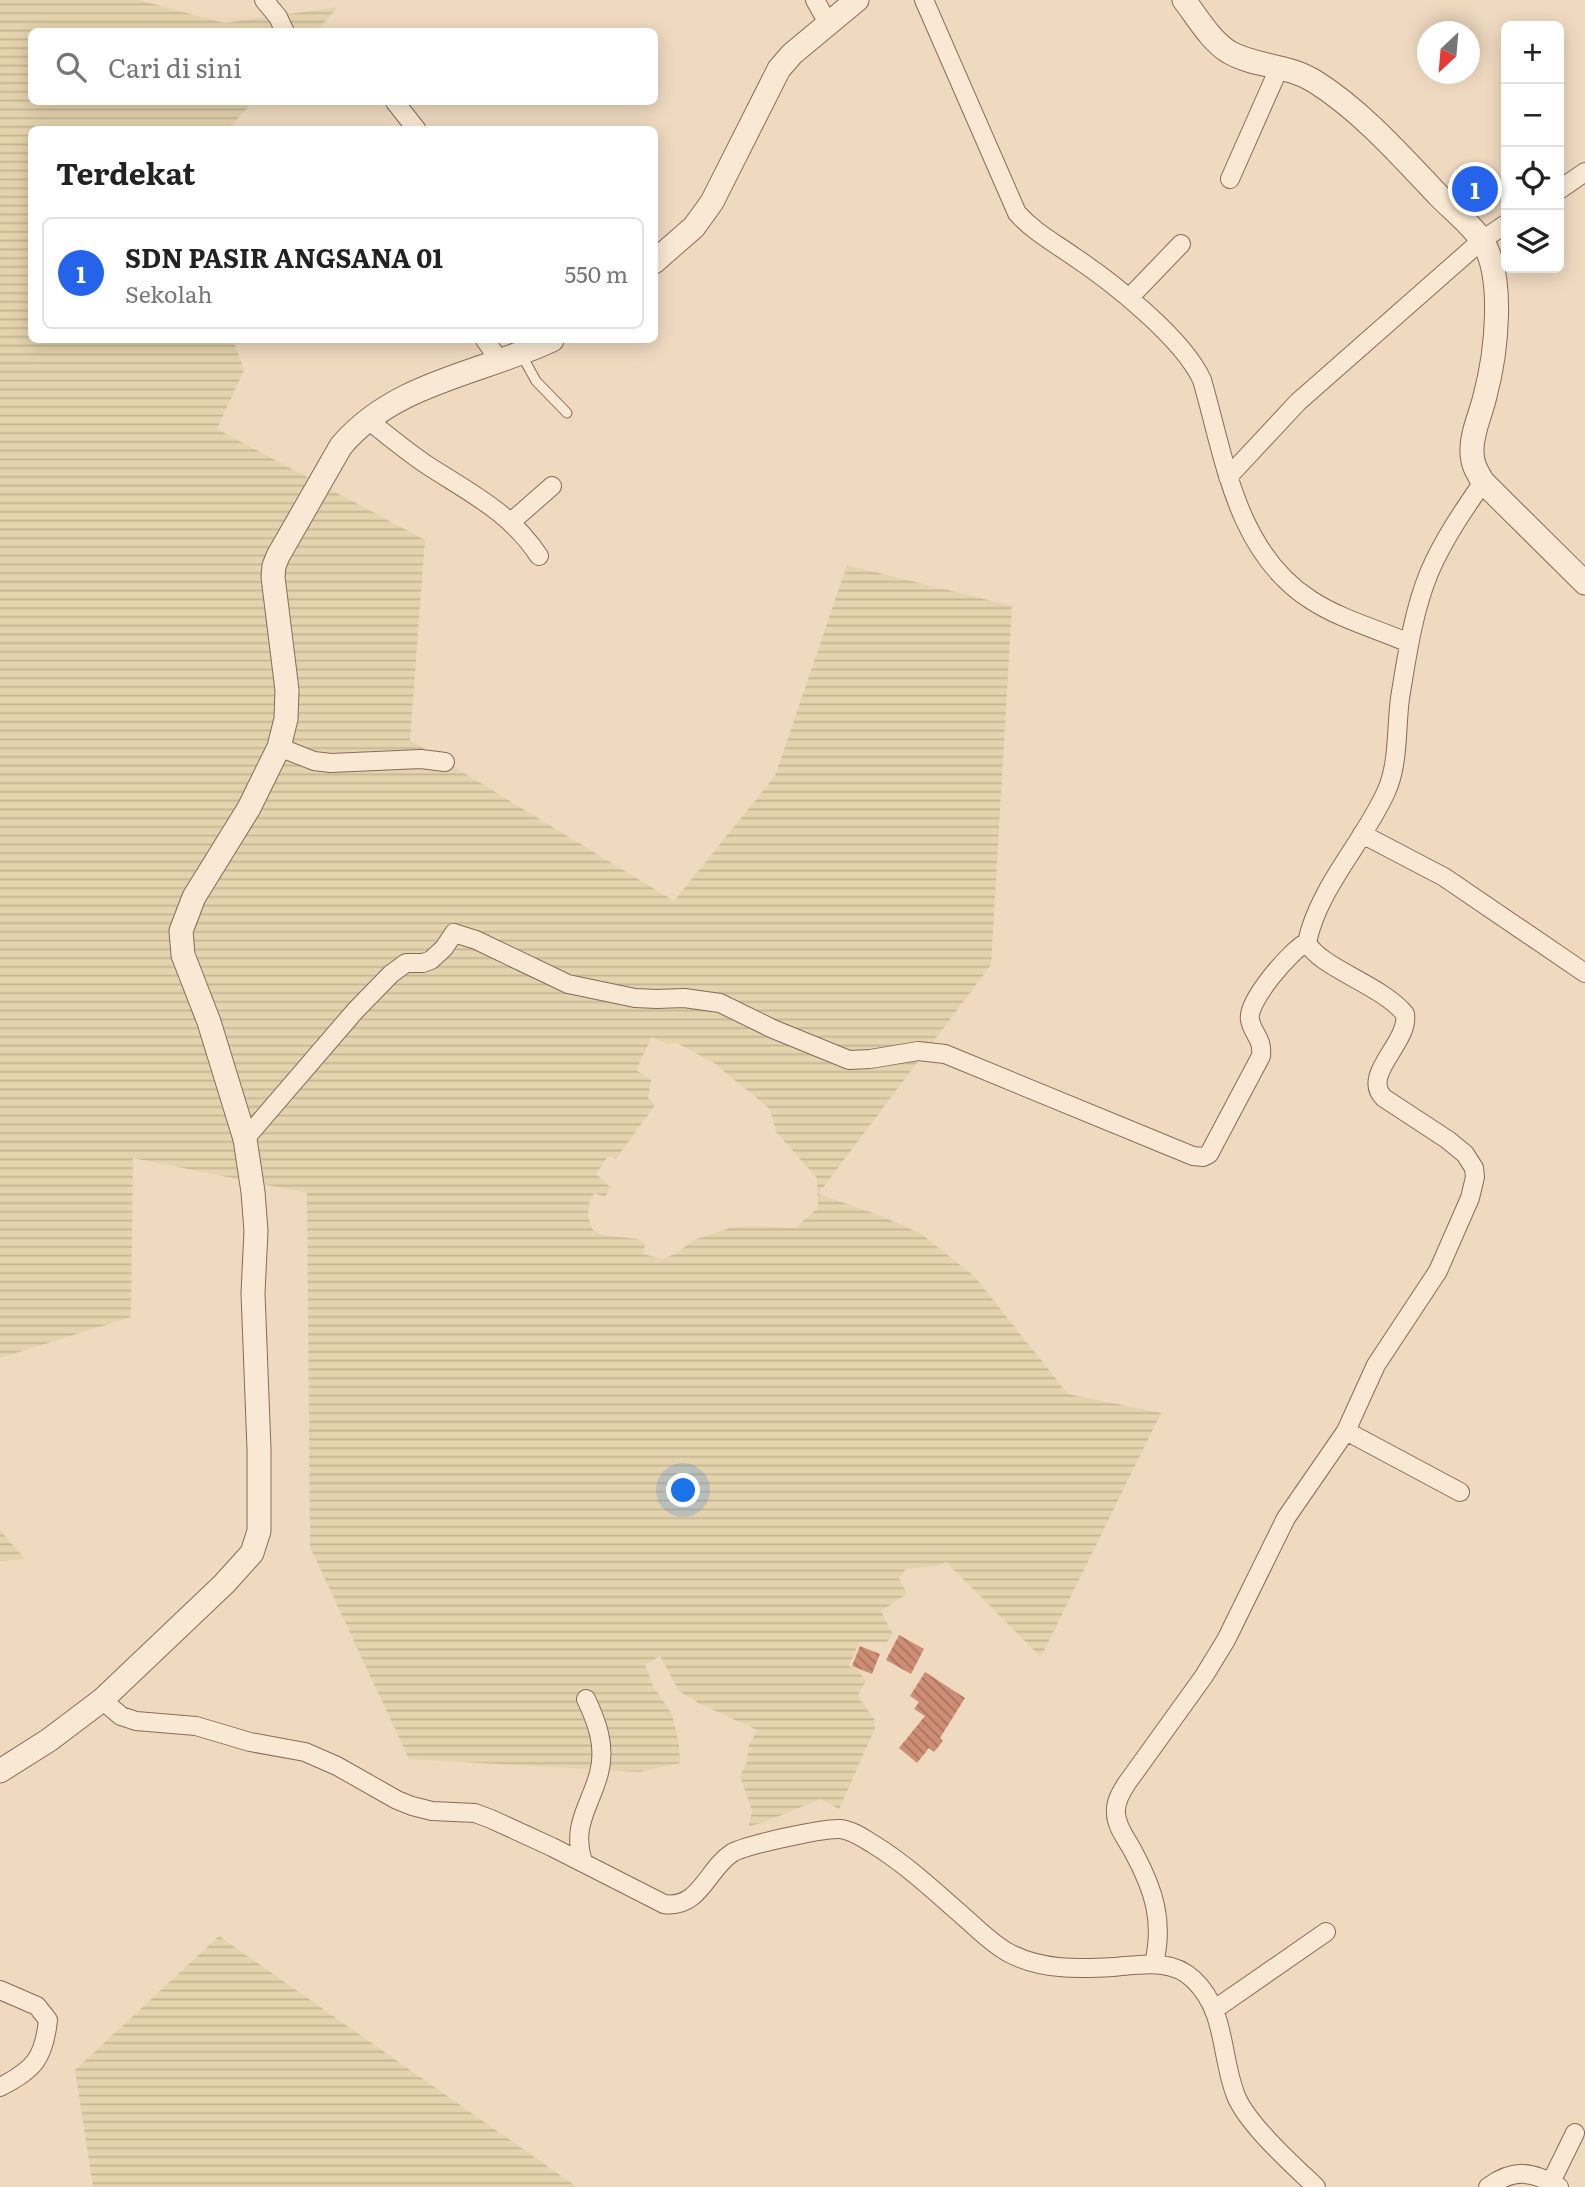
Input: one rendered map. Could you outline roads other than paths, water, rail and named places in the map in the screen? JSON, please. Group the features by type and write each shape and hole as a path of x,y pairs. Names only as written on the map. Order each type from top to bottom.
{"street":[{"path":"264,0 283,28"},
{"path":"815,0 828,23"},
{"path":"658,258 694,227 712,202 779,69 792,54 857,0"},
{"path":"924,0 1017,213 1041,235 1095,271 1129,298 1173,340 1197,369 1205,388 1228,477 1247,528 1259,548 1292,586 1330,610 1409,643"},
{"path":"1184,0 1219,44 1228,51 1247,60 1280,66 1318,83 1364,121 1482,240 1492,269 1496,320 1489,382 1472,449 1473,463 1483,482 1585,583"},
{"path":"1230,179 1280,66"},
{"path":"398,105 414,126"},
{"path":"1564,187 1585,172"},
{"path":"1228,477 1298,402 1482,240 1501,227"},
{"path":"1129,298 1181,244"},
{"path":"489,343 510,357"},
{"path":"0,1771 49,1740 102,1700 224,1584 252,1553 259,1531 253,1293 255,1211 245,1139 209,1022 183,955 181,931 194,897 235,833 279,747 286,719 287,690 273,578 274,566 341,446 367,419 399,399 545,343"},
{"path":"367,419 413,456 491,506 523,534 539,556"},
{"path":"245,1139 355,1012 401,964 431,960 444,948 454,933 476,940 568,984 635,998 684,998 720,1003 773,1029 849,1060 918,1051 945,1054 1193,1156 1203,1157 1209,1154 1261,1056 1261,1042 1250,1020 1253,1006 1293,951 1307,942 1323,901 1387,792 1409,643 1428,575 1457,520 1483,482"},
{"path":"511,522 552,486"},
{"path":"279,747 314,761 331,763 421,759 445,762"},
{"path":"1362,834 1444,877 1585,973"},
{"path":"1154,1963 1160,1933 1159,1917 1145,1877 1116,1818 1118,1800 1127,1783 1216,1657 1286,1518 1346,1431 1376,1365 1438,1271 1470,1198 1475,1177 1474,1168 1465,1154 1384,1098 1377,1088 1381,1072 1405,1027 1405,1014 1379,991 1314,954 1307,942"},
{"path":"1346,1431 1460,1492"},
{"path":"583,1862 578,1847 578,1835 599,1771 601,1743 586,1699"},
{"path":"102,1700 121,1716 136,1721 196,1726 250,1742 305,1752 337,1766 404,1803 432,1811 475,1813 583,1862 664,1904 681,1904 700,1890 725,1858 743,1848 820,1831 840,1829 860,1836 904,1865 993,1942 1023,1959 1080,1968 1154,1963 1180,1970 1191,1977 1215,2009 1237,2098 1248,2116 1316,2187"},
{"path":"1215,2009 1326,1932"},
{"path":"0,1990 37,2006 48,2021 46,2043 34,2066 0,2087"},
{"path":"1488,2187 1510,2174 1538,2176 1555,2185 1575,2133"}],"lane":[{"path":"510,357 567,413"}],"place":[{"name":"SDN PASIR ANGSANA 01","path":"1475,189"}]}
